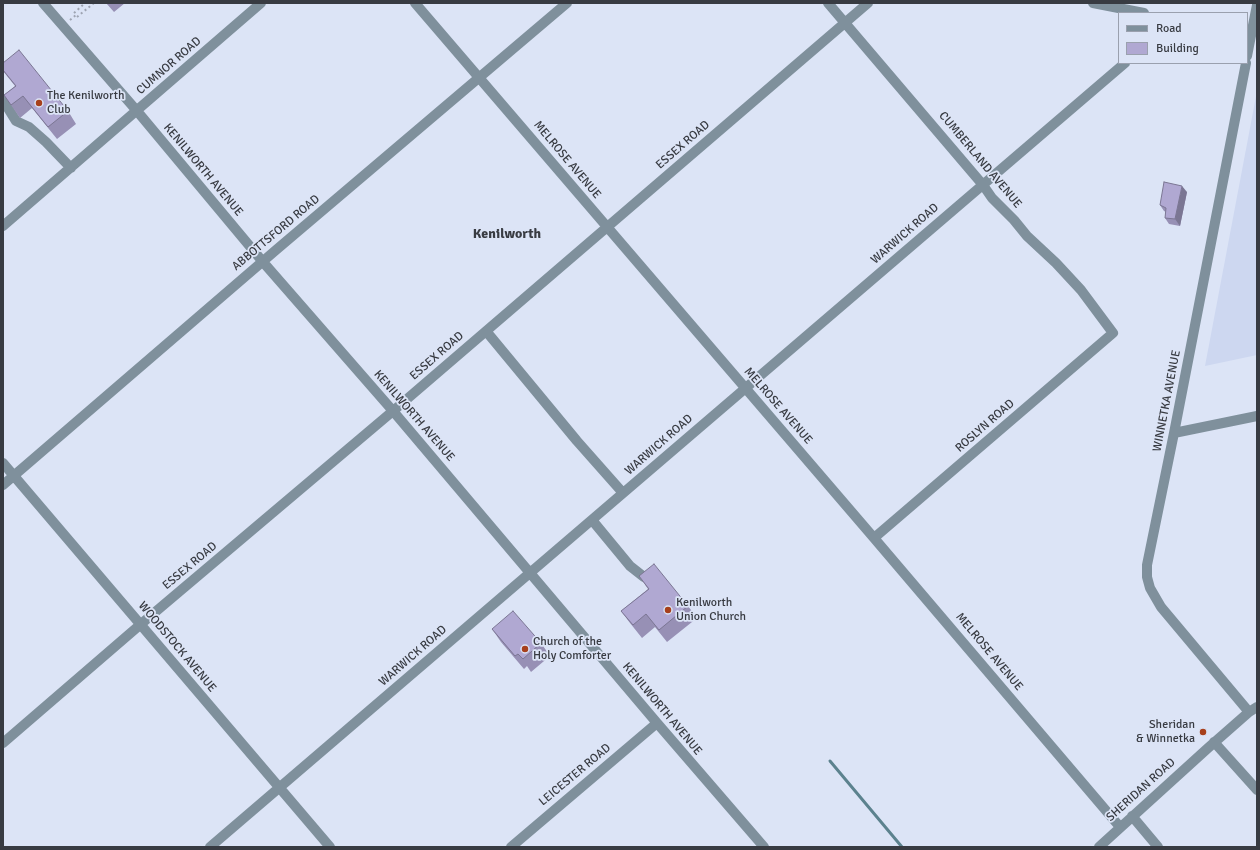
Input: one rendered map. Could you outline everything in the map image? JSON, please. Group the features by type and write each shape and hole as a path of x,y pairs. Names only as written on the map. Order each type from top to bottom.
{"street":[{"name":"KENILWORTH AVENUE","path":"43,3 137,111 263,262 393,411 764,847"},
{"name":"CUMNOR ROAD","path":"3,226 261,3"},
{"name":"MELROSE AVENUE","path":"415,3 480,77 1120,827"},
{"name":"ABBOTTSFORD ROAD","path":"3,485 567,3"},
{"name":"CUMBERLAND AVENUE","path":"828,3 983,184 992,198 1014,220 1027,236 1056,263 1081,290 1113,333"},
{"name":"ESSEX ROAD","path":"3,743 393,411 868,3"},
{"path":"1093,3 1139,12"},
{"path":"1248,52 1257,5"},
{"name":"WARWICK ROAD","path":"210,847 1124,64"},
{"name":"WINNETKA AVENUE","path":"1246,64 1147,565 1147,577 1150,588 1161,607 1253,710"},
{"path":"3,100 16,121 29,127 71,168"},
{"path":"486,331 576,441 623,493"},
{"name":"ROSLYN ROAD","path":"874,538 1113,333"},
{"path":"1174,434 1257,416"},
{"name":"WOODSTOCK AVENUE","path":"3,464 330,847"},
{"path":"592,520 630,566 644,577"},
{"name":"SHERIDAN ROAD","path":"1099,847 1214,742 1253,710"},
{"name":"LEICESTER ROAD","path":"511,847 657,723"},
{"path":"1214,742 1257,790"},
{"path":"1132,816 1158,847"}],"path":[{"path":"74,13 85,3"},
{"path":"77,17 94,3"}],"shaded area":[{"path":"1257,91 1257,355 1205,366"}],"building":[{"name":"The Kenilworth Club","path":"19,50 68,111 48,127 23,96 11,105 4,95 16,86 3,70 3,63"},
{"path":"1164,182 1182,186 1175,219 1165,218 1166,208 1160,205"},
{"path":"654,564 688,606 659,630 646,614 633,625 621,611 649,589 639,576"},
{"path":"513,611 541,643 523,659 518,654 515,656 492,629"}],"waterway":[{"path":"830,761 902,847"}],"place":[{"name":"The Kenilworth Club","path":"39,103"},
{"name":"Kenilworth Union Church","path":"668,610"},
{"name":"Church of the Holy Comforter","path":"525,649"},
{"name":"Sheridan & Winnetka","path":"1203,732"}],"district":[{"name":"Kenilworth","path":"507,234"}]}
